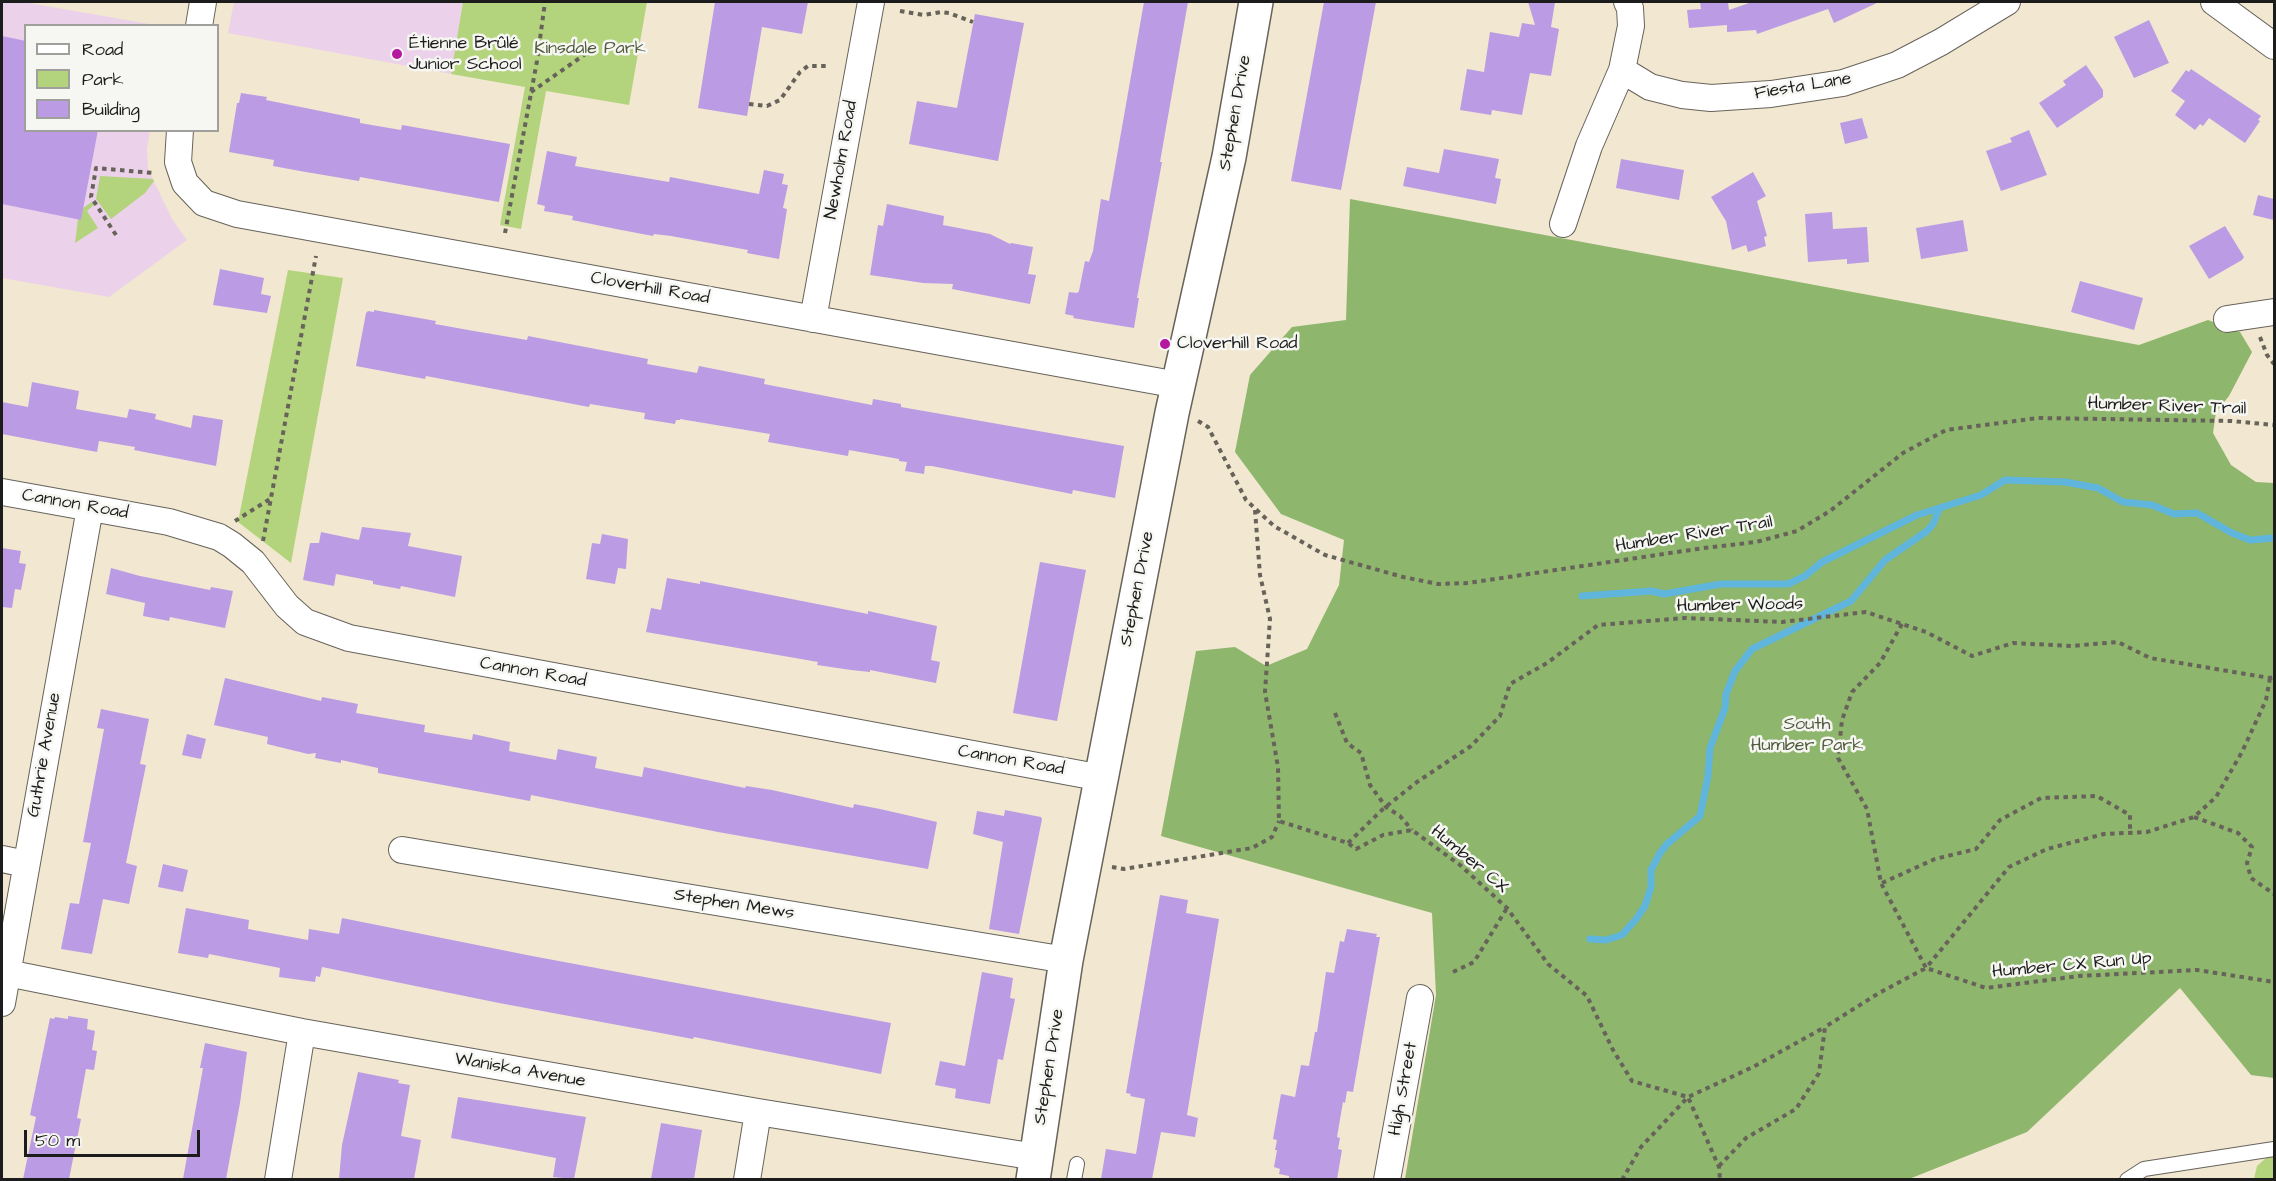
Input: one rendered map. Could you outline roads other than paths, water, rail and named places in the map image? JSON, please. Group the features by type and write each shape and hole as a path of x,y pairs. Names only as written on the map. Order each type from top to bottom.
{"street":[{"path":"199,24 203,2"},
{"name":"Newholm Road","path":"813,319 871,2"},
{"name":"Stephen Drive","path":"1034,1168 1066,960 1178,385 1229,157 1257,2"},
{"path":"1563,224 1589,146 1622,70 1631,26 1630,8 1627,2"},
{"name":"Fiesta Lane","path":"1622,70 1650,87 1682,95 1711,98 1771,94 1843,83 1905,60 1941,42 2007,2"},
{"path":"2214,2 2274,46"},
{"name":"Cloverhill Road","path":"180,132 178,156 180,172 185,183 204,202 220,210 1178,385"},
{"path":"2227,319 2265,314"},
{"name":"Cannon Road","path":"2,492 170,522 219,537 245,554 286,606 305,622 349,639 1102,778"},
{"name":"Guthrie Avenue","path":"2,1003 7,973 14,862 90,508"},
{"name":"Stephen Mews","path":"402,850 1066,960"},
{"name":"Waniska Avenue","path":"7,973 302,1032 758,1112 1034,1168"},
{"name":"High Street","path":"1387,1179 1420,998"},
{"path":"278,1179 302,1032"},
{"path":"747,1179 758,1112"}],"lane":[{"path":"2127,1179 2144,1169 2274,1149"},
{"path":"1074,1179 1077,1164"}],"waterway":[{"path":"1582,596 1652,591 1664,594 1721,584 1788,584 1805,576 1822,562 1917,515 1981,495 2005,480 2065,482 2098,488 2123,502 2152,505 2174,514 2197,513 2232,533 2250,540 2274,538"},
{"path":"1590,939 1606,940 1622,935 1645,906 1651,887 1651,870 1660,853 1667,844 1700,816 1708,776 1710,748 1725,708 1726,694 1735,671 1752,649 1851,601 1885,560 1927,531 1933,524 1939,509"}],"place":[{"name":"Étienne Brûlé Junior School","path":"397,54"},
{"name":"Cloverhill Road","path":"1165,344"}],"park label":[{"name":"Kinsdale Park","path":"590,49"},
{"name":"South Humber Park","path":"1807,735"}]}
